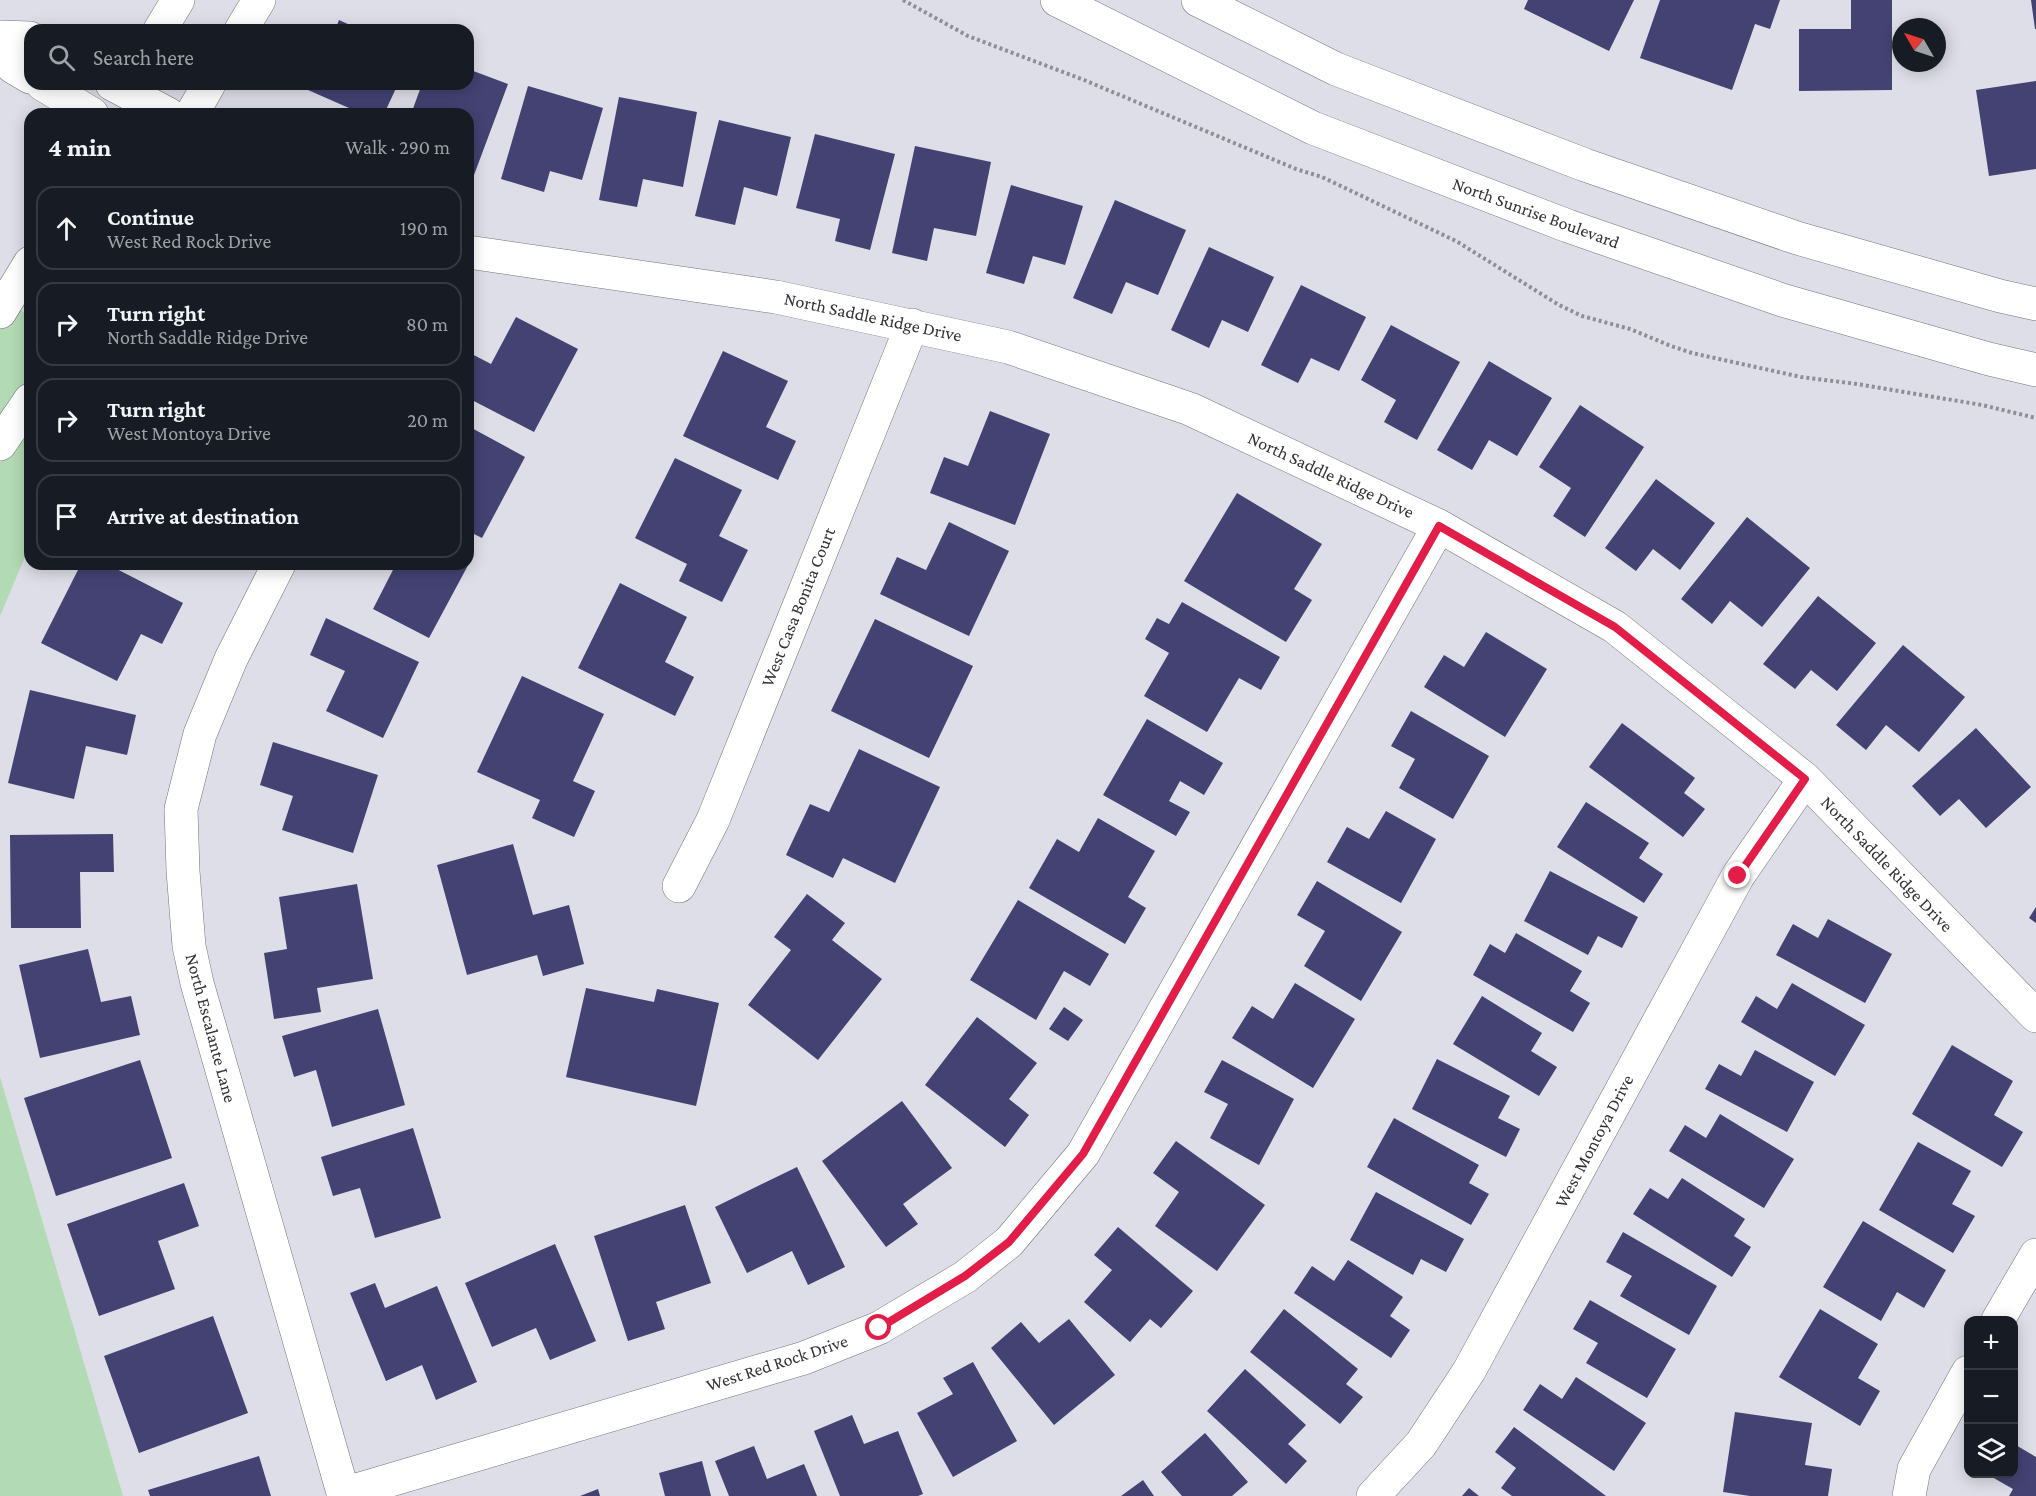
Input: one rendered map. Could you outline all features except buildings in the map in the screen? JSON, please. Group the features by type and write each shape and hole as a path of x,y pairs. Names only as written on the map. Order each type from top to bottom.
{"street":[{"path":"164,24 178,0"},
{"path":"245,24 259,0"},
{"name":"North Sunrise Boulevard","path":"1057,0 1313,128 1568,226 1782,300 1989,359 2036,370"},
{"path":"1198,0 1336,69 1585,165 1797,238 2000,296 2036,304"},
{"path":"0,37 24,38"},
{"path":"0,47 13,67 24,73"},
{"path":"52,90 82,108"},
{"path":"196,108 206,90"},
{"path":"119,93 154,108"},
{"name":"North Saddle Ridge Drive","path":"474,253 776,297 1008,347 1190,409 1439,526 1615,627 1805,779 2036,1016"},
{"path":"0,312 24,272"},
{"name":"West Casa Bonita Court","path":"679,886 713,820 912,325"},
{"path":"0,444 24,409"},
{"name":"West Red Rock Drive","path":"343,1495 804,1358 879,1328 965,1276 1009,1242 1083,1154 1439,526"},
{"name":"North Escalante Lane","path":"276,570 231,659 200,734 181,809 183,871 189,946 197,983 343,1495"},
{"name":"West Montoya Drive","path":"1373,1496 1421,1444 1469,1371 1738,876 1805,779"},
{"path":"2000,1316 2036,1255"},
{"path":"1909,1496 1914,1469 1964,1379"}],"path":[{"path":"903,0 968,36 1084,80 1296,169 1322,177 1456,241 1559,305 1582,316 1630,329 1692,353 1801,377 1982,405 2036,418"}],"green space":[{"path":"0,299 24,313 24,559 0,616"},
{"path":"0,1077 123,1496 0,1496"}],"route":[{"path":"879,1328 965,1276 1009,1242 1083,1154 1439,526 1615,627 1805,779 1738,876"}]}
